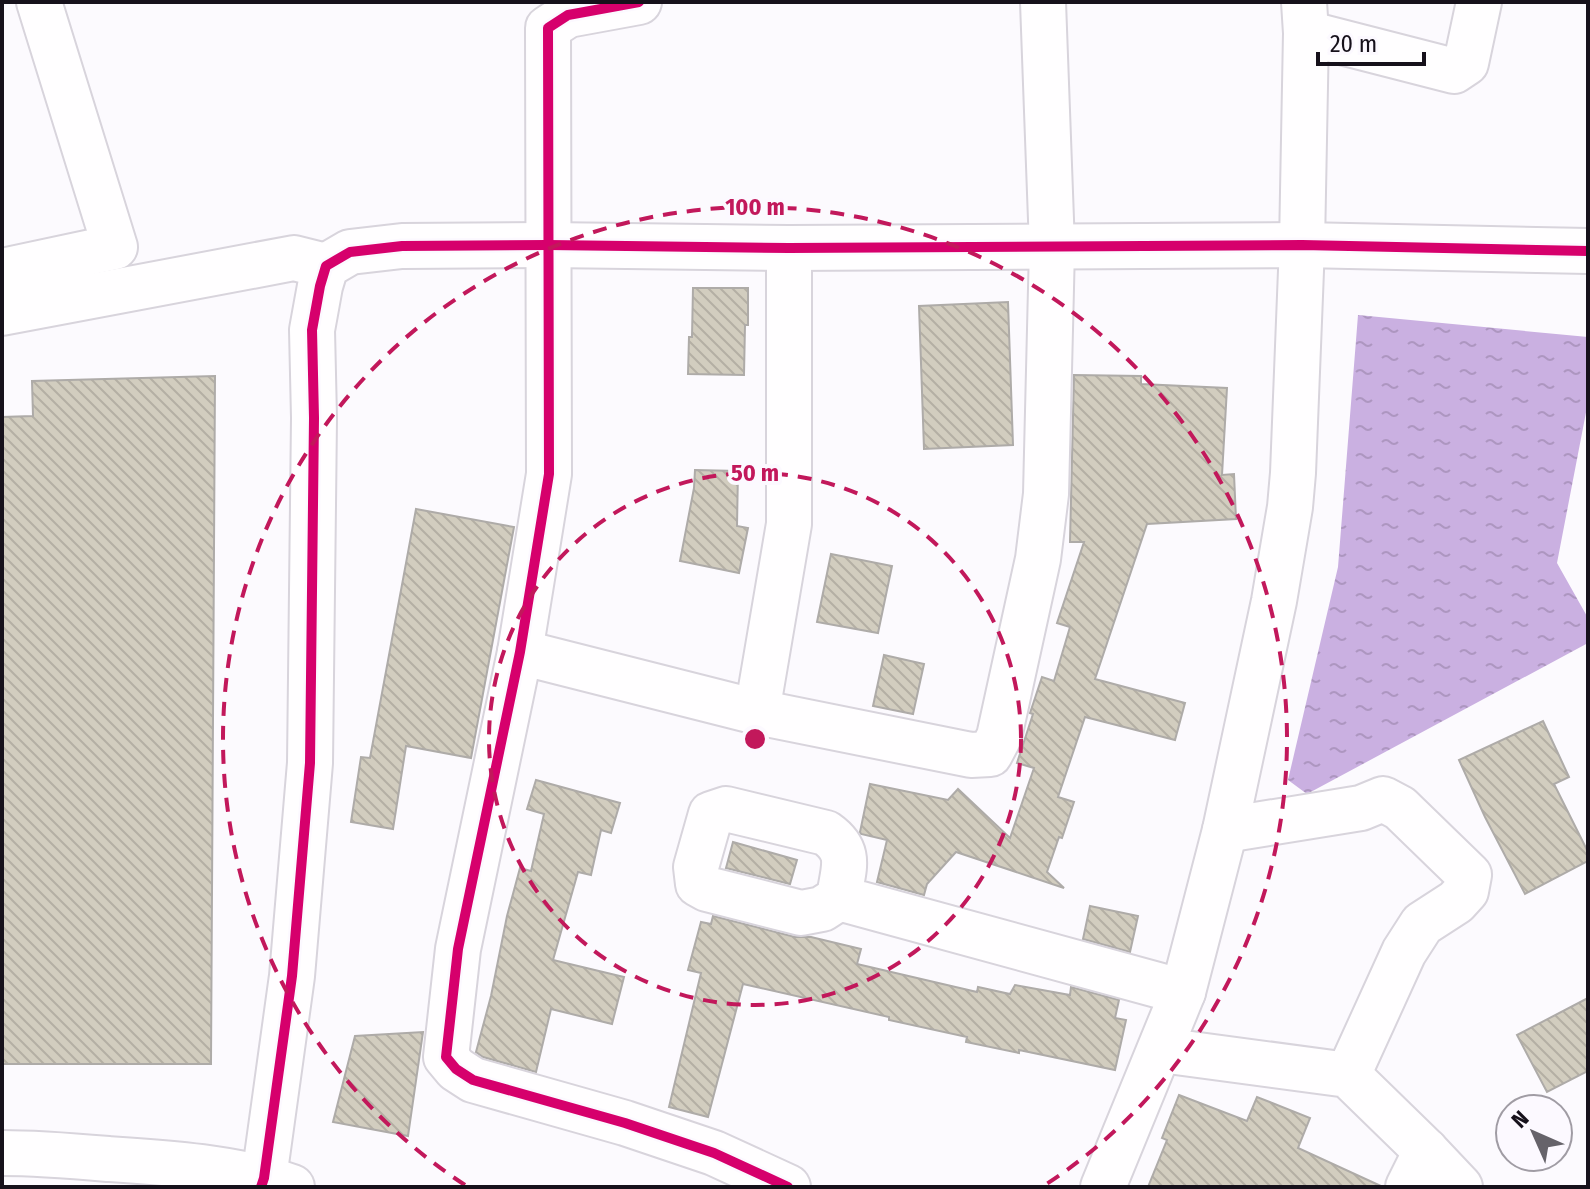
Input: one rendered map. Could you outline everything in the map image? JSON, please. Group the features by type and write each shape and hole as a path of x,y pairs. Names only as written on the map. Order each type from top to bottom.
{"street":[{"path":"2,271 115,247 39,2"},
{"path":"639,2 568,15 548,28 549,474 520,652 458,949 446,1057 456,1069 473,1080 625,1123 714,1153 788,1187"},
{"path":"520,652 757,712 971,755 990,754 995,748 1038,559 1046,494 1052,247 1043,2"},
{"path":"1103,1187 1183,992 1225,830 1274,601 1290,507 1302,245 1305,17 1454,71 1466,63 1479,2"},
{"path":"2,1153 164,1163 273,1184 310,763 314,418 312,330 326,266 350,252 402,246 548,245 789,248 1302,245 1588,251"},
{"path":"757,712 789,524 789,248"},
{"path":"2,313 294,258 326,266"},
{"path":"1225,830 1361,808 1383,799 1400,808 1469,875 1466,891 1456,902 1422,924 1404,952 1348,1075"},
{"path":"839,898 1183,992"},
{"path":"1161,1050 1348,1075 1417,1169 1460,1187"}],"water":[{"path":"1358,315 1588,337 1588,402 1557,563 1588,618 1588,643 1307,794 1288,780 1338,567"}],"building":[{"path":"693,288 748,288 744,375 688,374"},
{"path":"1008,302 1013,445 924,449 919,306"},
{"path":"1074,375 1141,376 1141,384 1227,388 1222,475 1234,474 1236,519 1147,524 1095,679 1185,703 1175,740 1085,717 1058,797 1074,802 1047,872 1064,888 956,852 927,884 924,895 877,882 887,840 860,832 870,784 948,800 958,789 1010,838 1034,768 1017,763 1042,677 1054,681 1070,627 1057,623 1084,542 1070,542"},
{"path":"215,376 211,1064 2,1064 2,417 33,416 32,381"},
{"path":"695,470 738,471 737,526 748,528 739,573 680,561"},
{"path":"416,509 514,527 471,758 406,746 393,829 351,822 361,757 370,758"},
{"path":"831,554 892,566 878,633 817,622"},
{"path":"884,655 924,664 913,714 873,706"},
{"path":"1543,721 1569,777 1554,784 1588,852 1588,861 1525,894 1459,760"},
{"path":"536,780 620,803 611,833 601,830 591,875 578,872 553,960 624,977 612,1024 551,1009 536,1072 483,1057 476,1052 520,868 531,871 544,814 527,809"},
{"path":"733,842 797,860 790,884 726,868"},
{"path":"1090,906 1138,916 1130,952 1083,939"},
{"path":"713,916 795,937 811,937 861,949 857,964 977,992 978,987 1010,994 1015,985 1070,995 1071,987 1119,1000 1115,1018 1126,1020 1115,1070 966,1042 967,1037 743,984 708,1117 669,1107 701,973 688,970 701,922 711,924"},
{"path":"1588,998 1588,1071 1547,1092 1517,1035"},
{"path":"423,1032 408,1136 333,1122 355,1036"},
{"path":"1179,1095 1247,1121 1257,1097 1310,1118 1298,1148 1383,1187 1148,1187 1167,1140 1162,1138"}],"cycle path":[{"path":"639,2 568,15 548,28 549,474 520,652 458,949 446,1057 456,1069 473,1080 625,1123 714,1153 788,1187"},
{"path":"261,1187 292,976 310,763 314,418 312,330 326,266 350,252 402,246 789,248 1302,245 1588,251"}]}
